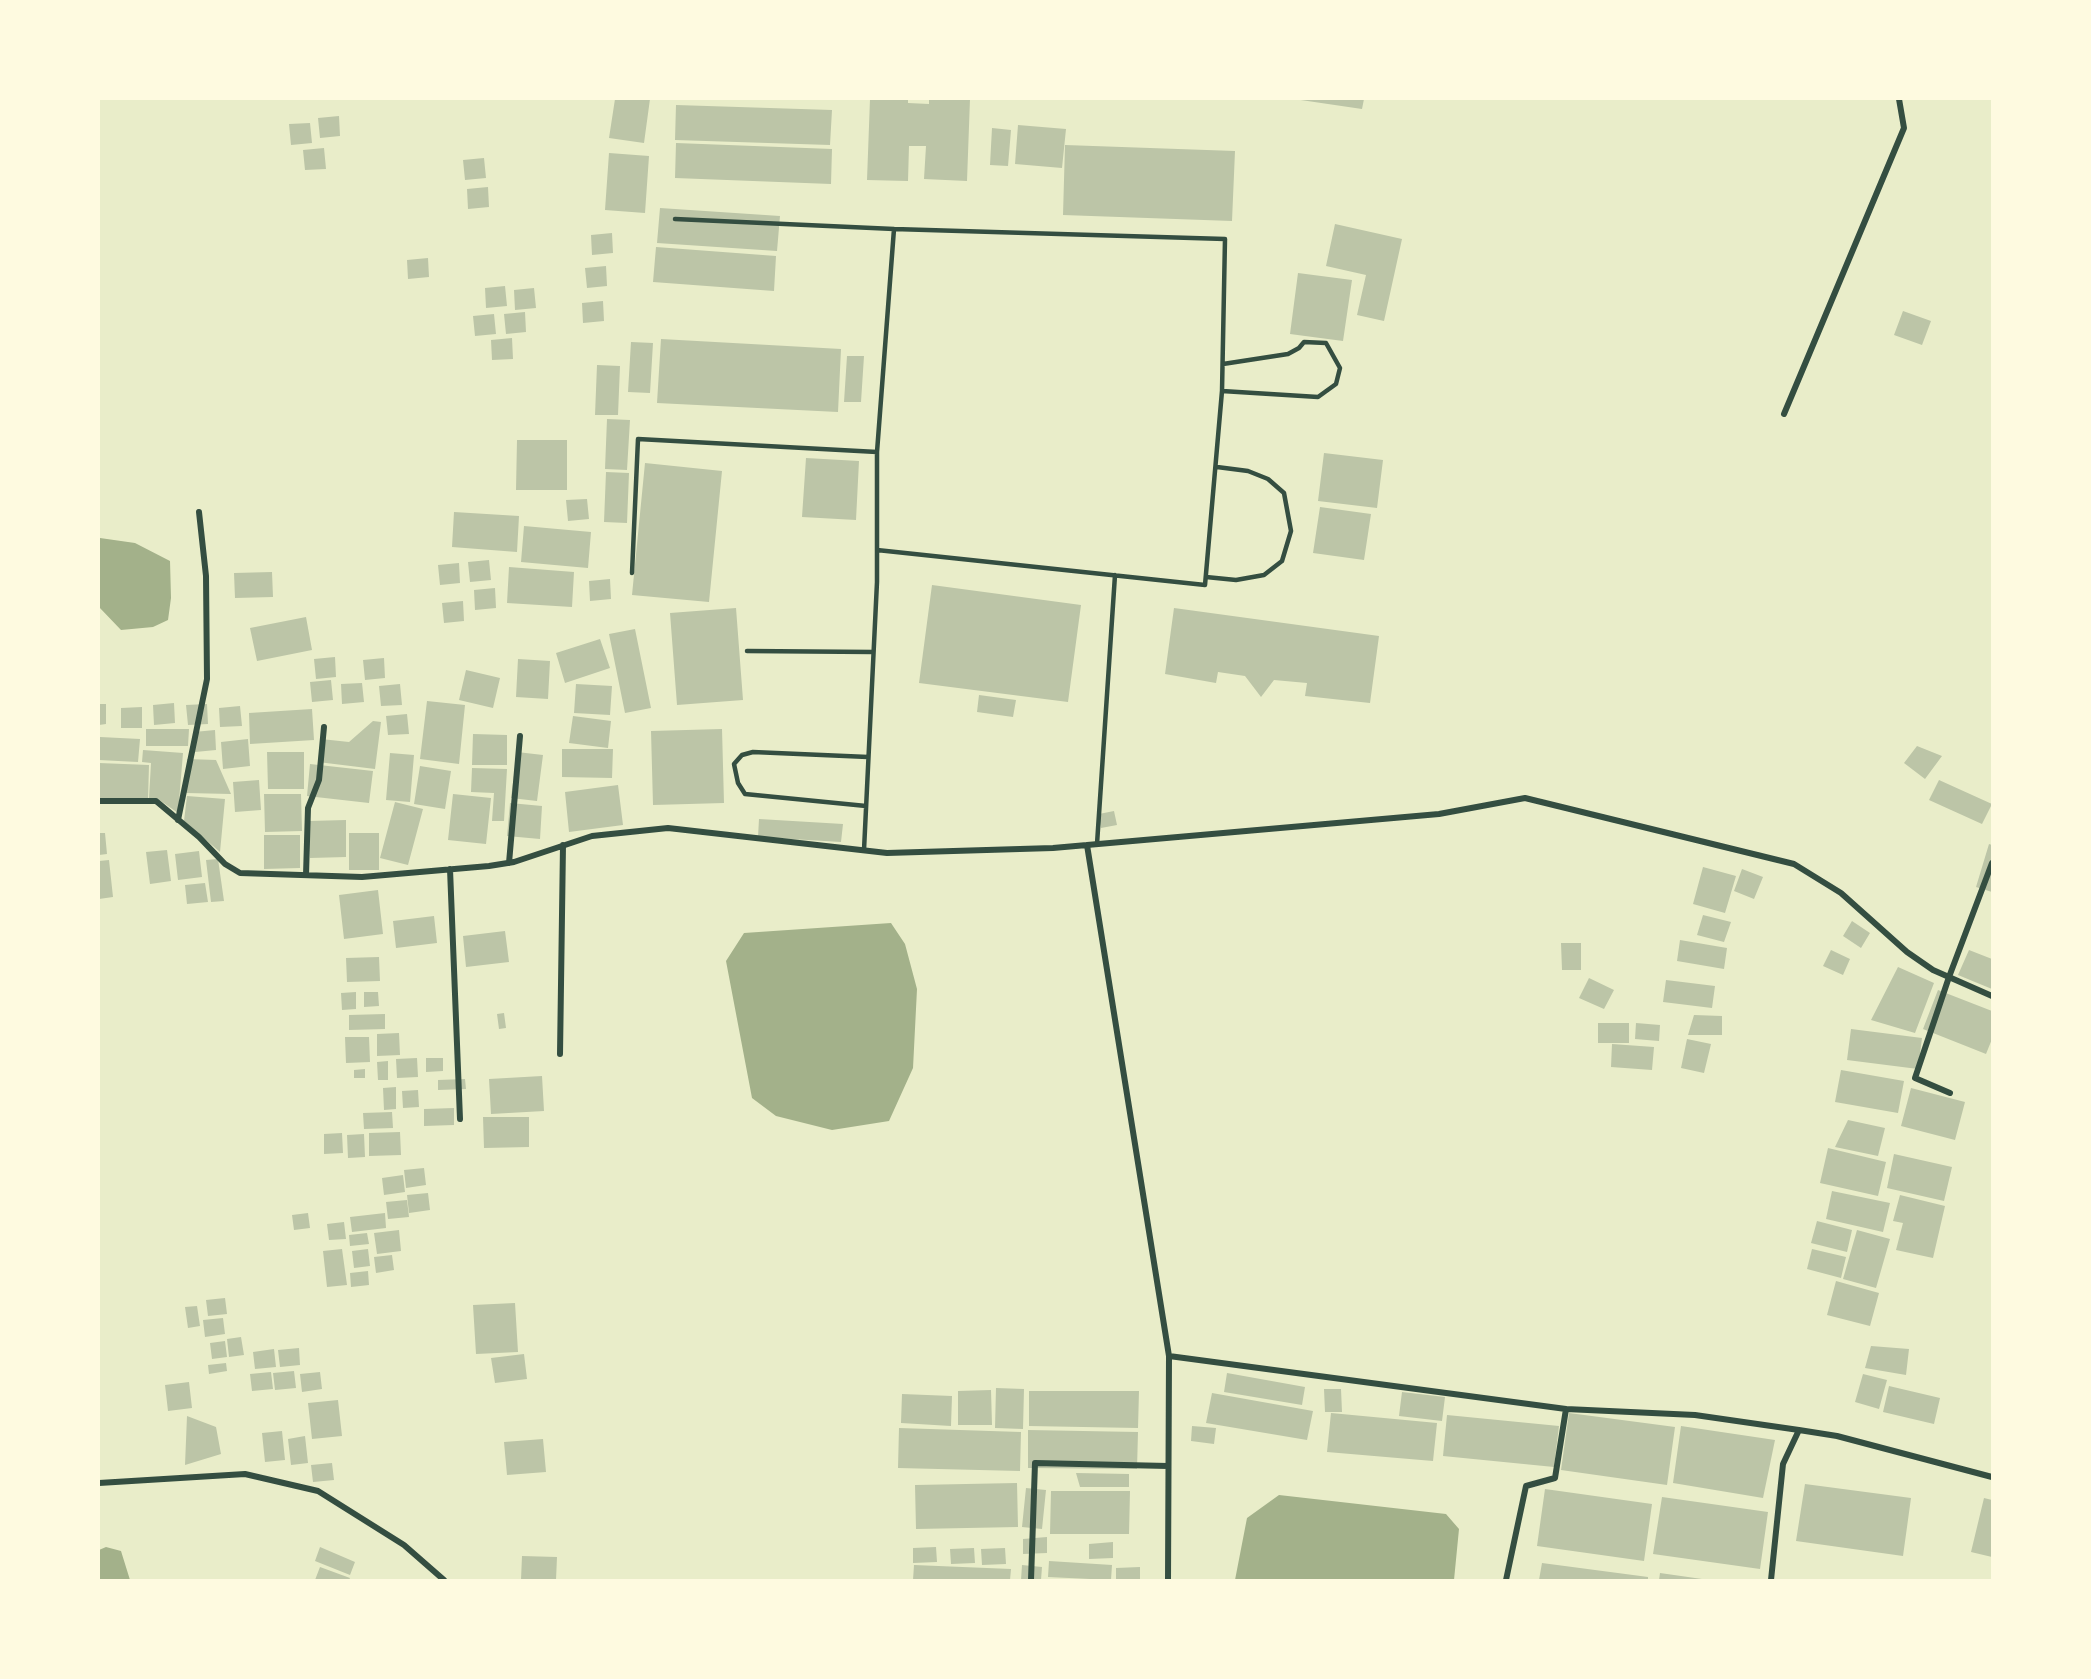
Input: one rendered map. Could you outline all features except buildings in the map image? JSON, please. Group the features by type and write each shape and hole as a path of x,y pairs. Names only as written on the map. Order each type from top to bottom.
{"street":[{"path":"1784,414 1904,128 1899,99"},
{"path":"178,820 207,679 206,576 199,512"},
{"path":"306,874 308,808 319,780 324,727"},
{"path":"509,863 520,736"},
{"path":"99,801 156,801 225,864 240,873 362,876 509,863 592,836 668,828 887,853 1087,845 1439,814 1525,798 1794,864 1841,893 1907,952 1949,977 1992,996"},
{"path":"1087,845 1169,1356 1168,1580"},
{"path":"560,1054 563,846"},
{"path":"1950,1093 1915,1078 1949,977 1992,863"},
{"path":"450,869 460,1119"},
{"path":"1169,1356 1566,1409 1695,1415 1799,1430 1837,1436 1992,1477"},
{"path":"1506,1580 1526,1486 1555,1478 1566,1409"},
{"path":"1771,1580 1782,1464 1799,1430"},
{"path":"1031,1580 1035,1463 1168,1466"},
{"path":"99,1483 245,1474 318,1491 404,1545 444,1580"}],"lane":[{"path":"675,219 894,229 1225,239 1222,391 1205,585 877,550"},
{"path":"864,850 877,550 877,452 894,229"},
{"path":"1222,363 1288,354 1304,342 1326,343 1340,368 1336,384 1318,397 1222,391"},
{"path":"632,573 638,439 877,452"},
{"path":"1206,577 1236,580 1264,575 1282,561 1291,531 1284,493 1268,479 1248,471 1217,467"},
{"path":"1097,844 1115,575"},
{"path":"747,651 873,652"},
{"path":"866,806 745,794 738,783 734,764 742,754 753,752 868,758"}],"shaded area":[{"path":"100,538 135,543 170,561 171,598 168,620 153,627 121,630 99,607"},
{"path":"891,923 905,944 917,989 913,1068 889,1121 832,1130 776,1116 752,1098 726,961 744,933"},
{"path":"1279,1495 1446,1514 1459,1529 1454,1580 1235,1580 1247,1518"},
{"path":"106,1547 121,1551 130,1580 99,1580 99,1550"}]}
